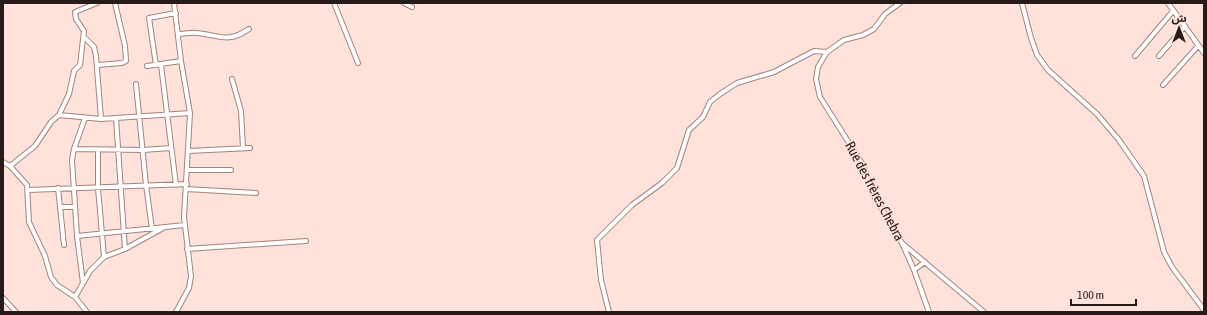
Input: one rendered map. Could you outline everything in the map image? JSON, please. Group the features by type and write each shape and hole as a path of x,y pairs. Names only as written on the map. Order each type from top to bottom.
{"street":[{"path":"10,166 35,146 50,122 59,115 69,94 74,71 80,66 84,37 82,26 76,19 75,12 96,3"},
{"path":"98,65 122,63 126,61 125,46 115,3"},
{"path":"174,3 181,61 190,113 185,225 190,263 189,288 176,312"},
{"path":"334,3 358,63"},
{"path":"404,3 412,7"},
{"path":"609,312 601,280 597,240 632,205 662,183 677,168 689,130 703,117 710,102 736,83 774,72 814,51 827,52 844,40 863,35 874,28 885,14 900,3"},
{"path":"1022,3 1037,55 1048,70 1097,114 1119,140 1144,176 1164,252 1172,267 1204,310"},
{"path":"1168,3 1204,53"},
{"path":"1135,56 1173,11"},
{"path":"156,65 149,18 176,13"},
{"path":"1159,56 1186,26"},
{"path":"178,34 198,33 214,37 229,38 239,36 249,29"},
{"path":"84,37 94,47 98,65 101,119"},
{"path":"1163,85 1198,46"},
{"name":"Rue des frères Chebra","path":"827,52 818,67 816,79 820,97 858,155 874,196 902,243 914,270 928,312"},
{"path":"147,66 181,61"},
{"path":"161,65 176,185"},
{"path":"232,79 241,111 243,148"},
{"path":"136,84 146,185 152,228"},
{"path":"59,115 101,119 167,116 190,113"},
{"path":"83,284 77,236 72,160 74,149 85,118"},
{"path":"116,118 120,149 125,249"},
{"path":"74,149 143,150 171,148"},
{"path":"189,151 250,148"},
{"path":"98,150 98,188 104,257"},
{"path":"3,162 10,166 25,182 28,190 29,222 44,256 51,278 57,285 75,297 87,312"},
{"path":"188,170 231,170"},
{"path":"28,190 176,185 256,193"},
{"path":"58,188 64,245"},
{"path":"60,207 75,207"},
{"path":"77,236 185,225"},
{"path":"75,297 93,267 104,257 125,249 164,227"},
{"path":"187,249 306,241"},
{"path":"902,243 984,312"},
{"path":"914,270 925,262"},
{"path":"3,298 16,312"}]}
